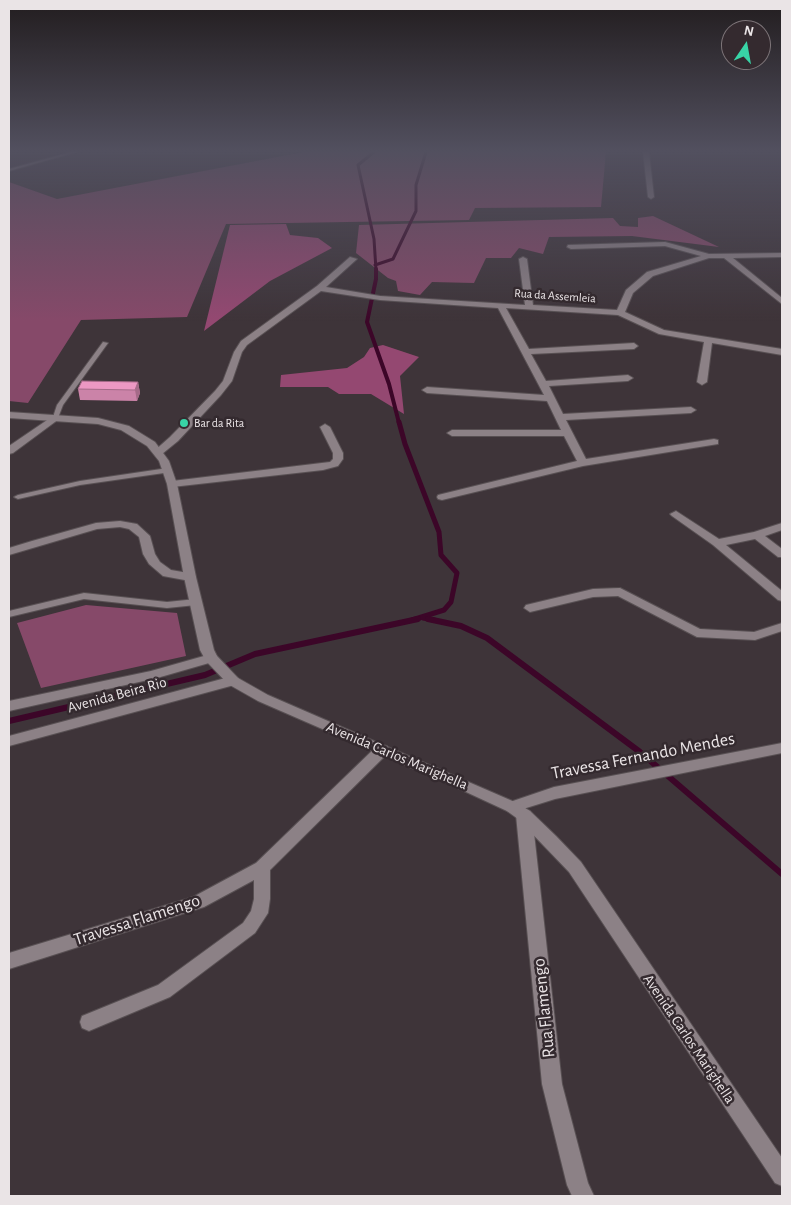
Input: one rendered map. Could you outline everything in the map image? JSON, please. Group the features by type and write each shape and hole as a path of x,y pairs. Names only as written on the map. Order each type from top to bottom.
{"street":[{"path":"571,247 665,244 709,256 782,255"},
{"path":"620,313 629,292 650,274 709,256"},
{"path":"726,256 782,302"},
{"path":"158,452 174,439 218,393 227,381 238,352 244,343 320,288 353,259"},
{"path":"524,259 529,307"},
{"name":"Rua da Assemleia","path":"320,288 380,298 620,313 662,332 782,352"},
{"path":"501,306 583,463"},
{"path":"702,382 708,341"},
{"path":"526,352 634,346"},
{"path":"543,384 628,378"},
{"path":"427,390 550,398"},
{"path":"560,417 690,410"},
{"path":"9,415 98,421 125,428 144,438 158,452 168,470 172,484 196,602 221,669"},
{"path":"9,451 56,417"},
{"path":"172,484 324,467 334,464 338,459 338,453 325,427"},
{"path":"452,432 567,433"},
{"path":"442,497 583,463 714,442"},
{"path":"676,514 717,543 782,597"},
{"path":"9,552 96,526 120,524 133,526 144,536 149,554 155,564 167,573 190,577"},
{"path":"717,543 757,535 782,526"},
{"path":"757,535 782,554"},
{"path":"530,608 593,593 620,592 697,633 755,636 782,627"},
{"name":"Avenida Beira Rio","path":"9,706 152,675 221,669"},
{"name":"Avenida Beira Rio","path":"9,741 221,669"},
{"name":"Avenida Carlos Marighella","path":"221,669 263,698 456,781 518,811 550,840 575,867 782,1176"},
{"name":"Travessa Fernando Mendes","path":"518,811 554,793 782,748"},
{"name":"Travessa Flamengo","path":"9,961 198,902 262,868 382,750"},
{"name":"Rua Flamengo","path":"518,811 552,1084 578,1185 583,1196"},
{"path":"89,1022 164,991 249,928 260,914 262,868"}],"lane":[{"path":"56,417 60,404 106,343"},
{"path":"18,497 80,483 168,470"},
{"path":"9,614 84,596 167,606 196,602"}],"shaded area":[{"path":"9,208 475,208 469,220 226,224 187,317 81,320 28,403 9,401"},
{"path":"653,216 719,247 632,236 549,237 543,254 519,248 511,258 486,258 474,283 432,282 420,295 398,291 396,281 388,278 356,253 359,225 613,218 620,226 638,227 638,218"},
{"path":"286,224 290,235 318,238 332,248 270,281 204,331 230,225"},
{"path":"383,345 419,357 400,376 404,414 371,394 339,394 328,387 280,387 281,375 347,368 364,357 370,348"},
{"path":"86,605 177,613 186,656 41,688 17,623"}],"building":[{"path":"82,381 138,382 135,390 78,389"}],"waterway":[{"path":"367,208 374,239 376,265"},
{"path":"376,265 393,259 416,208"},
{"path":"376,265 376,270"},
{"path":"376,270 376,279 367,322 389,384 399,423"},
{"path":"399,422 405,444 439,532 441,555 457,573 451,602 444,610 412,620"},
{"path":"423,618 434,620"},
{"path":"9,721 205,675 255,654 418,619"},
{"path":"428,619 461,626 487,638 640,752 782,874"}],"place":[{"name":"Bar da Rita","path":"184,423"}]}
